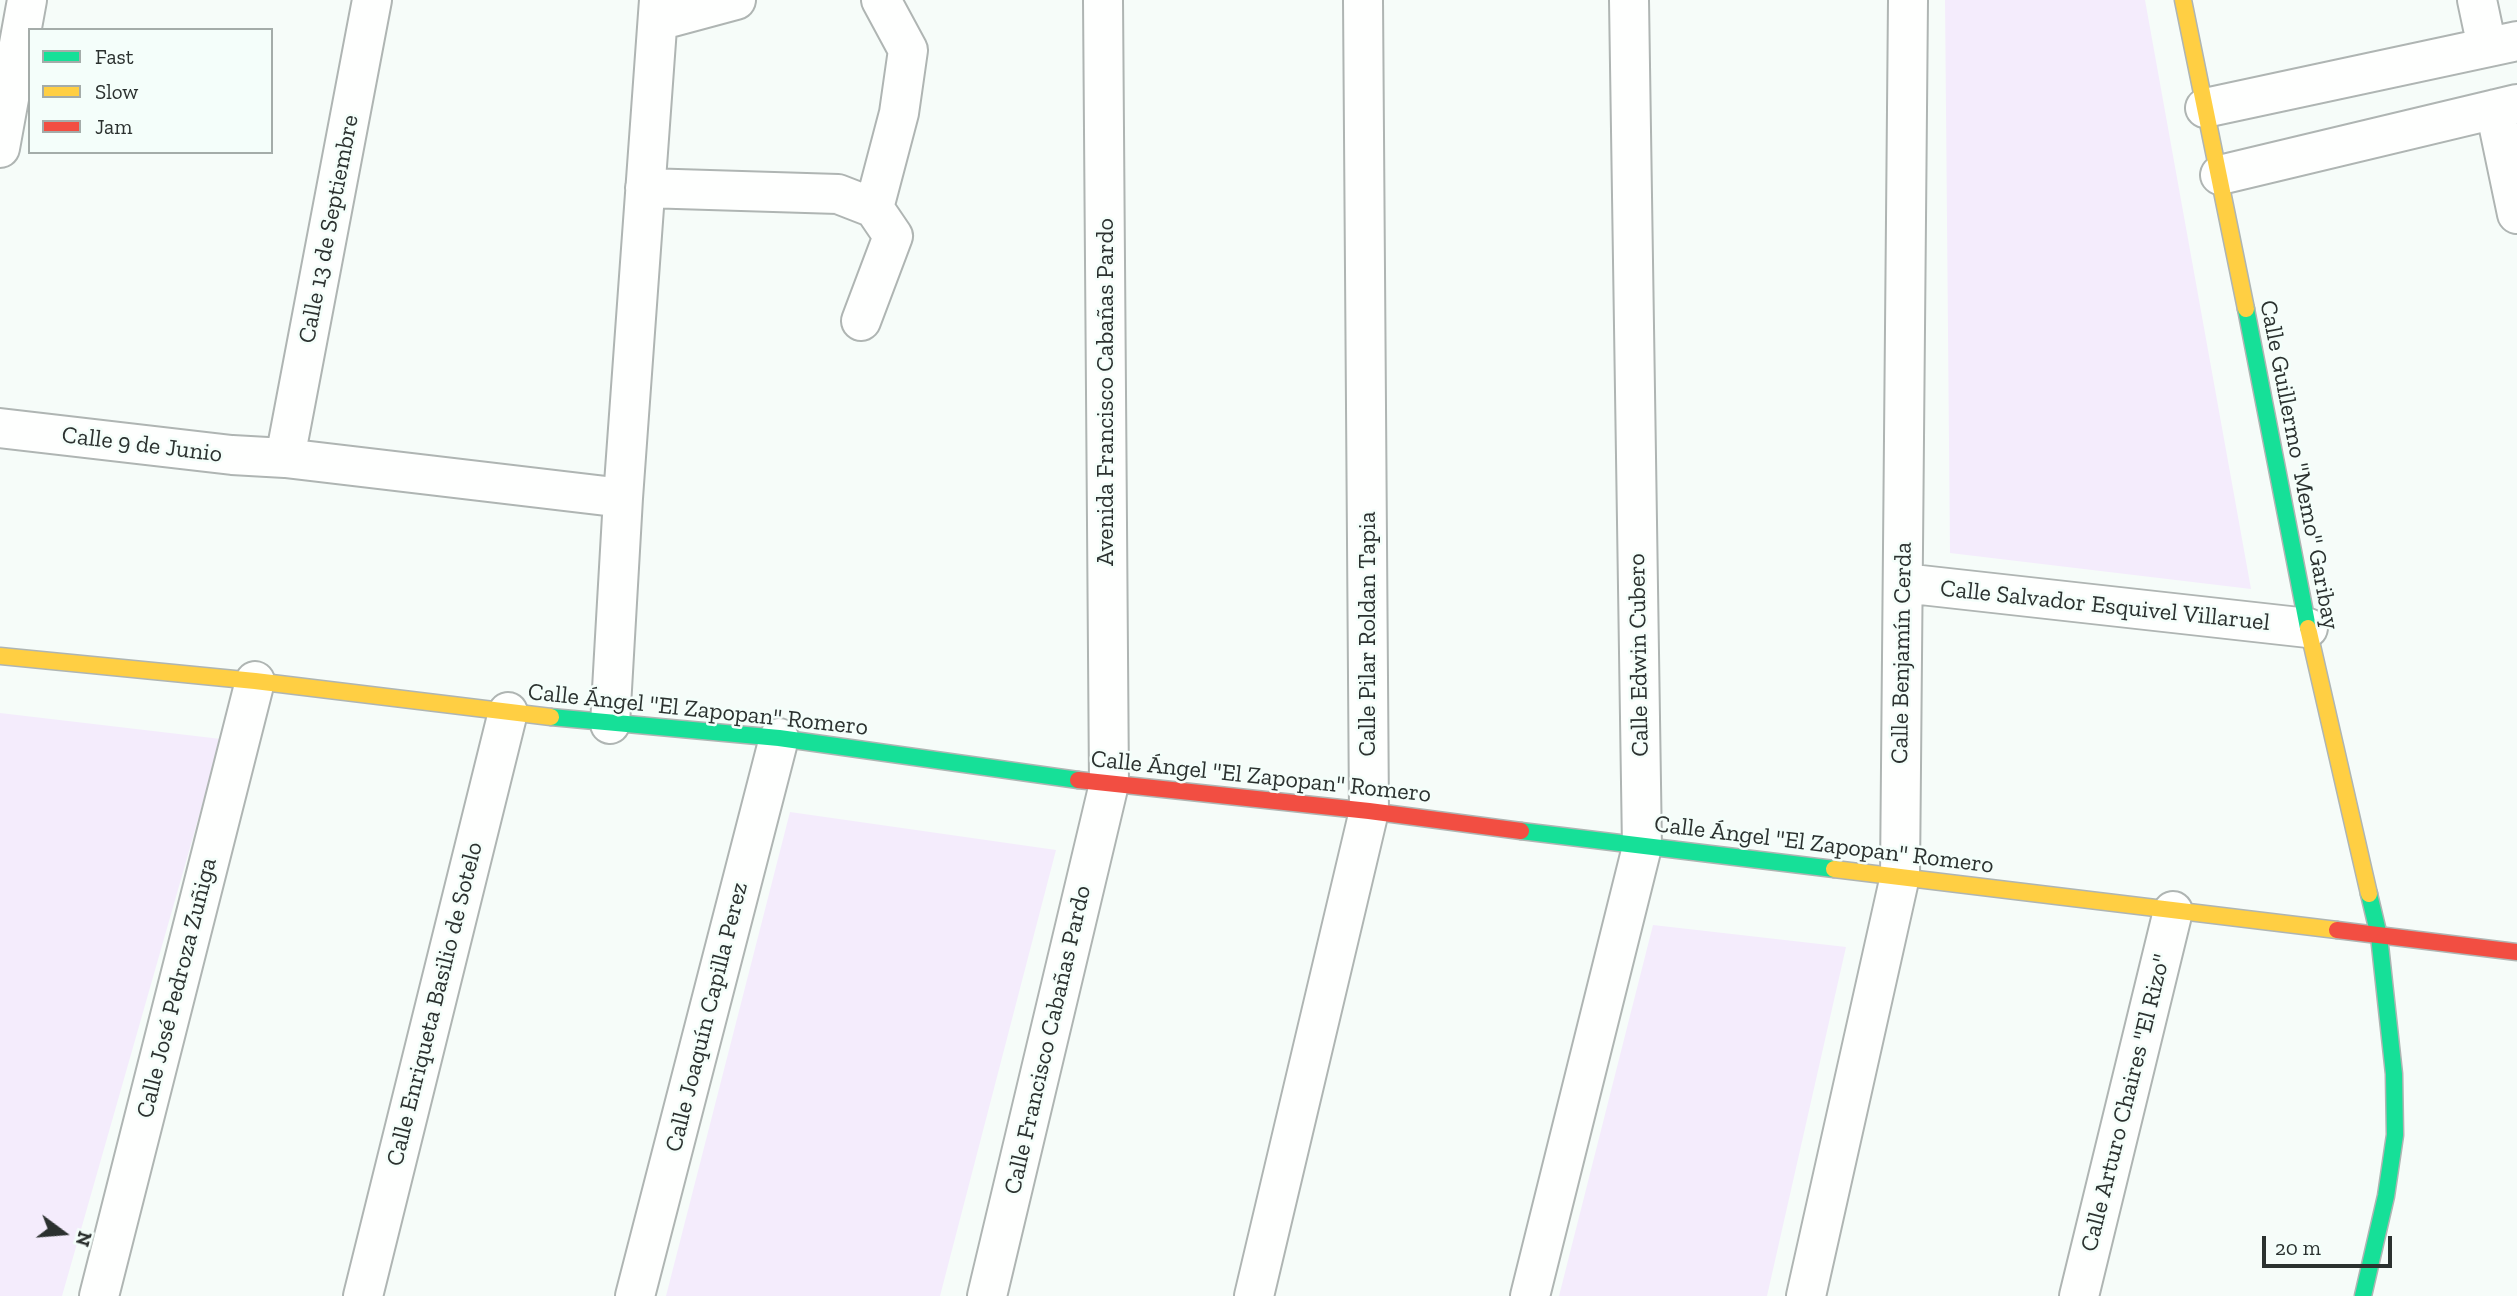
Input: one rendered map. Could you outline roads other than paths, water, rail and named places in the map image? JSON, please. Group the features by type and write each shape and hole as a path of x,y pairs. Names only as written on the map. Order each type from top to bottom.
{"street":[{"path":"0,148 27,0"},
{"name":"Calle 13 de Septiembre","path":"285,458 372,0"},
{"path":"610,724 623,498 659,11 736,0"},
{"path":"874,208 899,113 908,50 881,0"},
{"name":"Avenida Francisco Cabañas Pardo","path":"1102,0 1109,784"},
{"name":"Calle Pilar Roldan Tapia","path":"1254,1296 1369,811 1363,0"},
{"name":"Calle Edwin Cubero","path":"1530,1296 1642,847 1629,0"},
{"name":"Calle Benjamín Cerda","path":"1805,1296 1900,876 1908,0"},
{"name":"Calle Guillermo \"Memo\" Garibay","path":"2183,0 2220,175 2308,628 2379,936 2394,1074 2395,1135 2386,1196 2363,1296"},
{"path":"2205,108 2502,44 2477,0"},
{"path":"2220,175 2506,107 2517,214"},
{"path":"645,188 838,194 874,208 892,236 861,321"},
{"name":"Calle 9 de Junio","path":"0,428 623,498"},
{"name":"Calle Salvador Esquivel Villaruel","path":"1903,583 2308,628"},
{"name":"Calle Ángel \"El Zapopan\" Romero","path":"0,656 256,681 610,724 779,738 1109,784 1369,811 1642,847 2517,952"},
{"name":"Calle José Pedroza Zuñiga","path":"99,1296 256,681"},
{"name":"Calle Enriqueta Basilio de Sotelo","path":"363,1296 508,712"},
{"name":"Calle Joaquín Capilla Perez","path":"635,1296 779,738"},
{"name":"Calle Francisco Cabañas Pardo","path":"987,1296 1109,784"},
{"name":"Calle Arturo Chaires \"El Rizo\"","path":"2079,1296 2173,911"}]}
